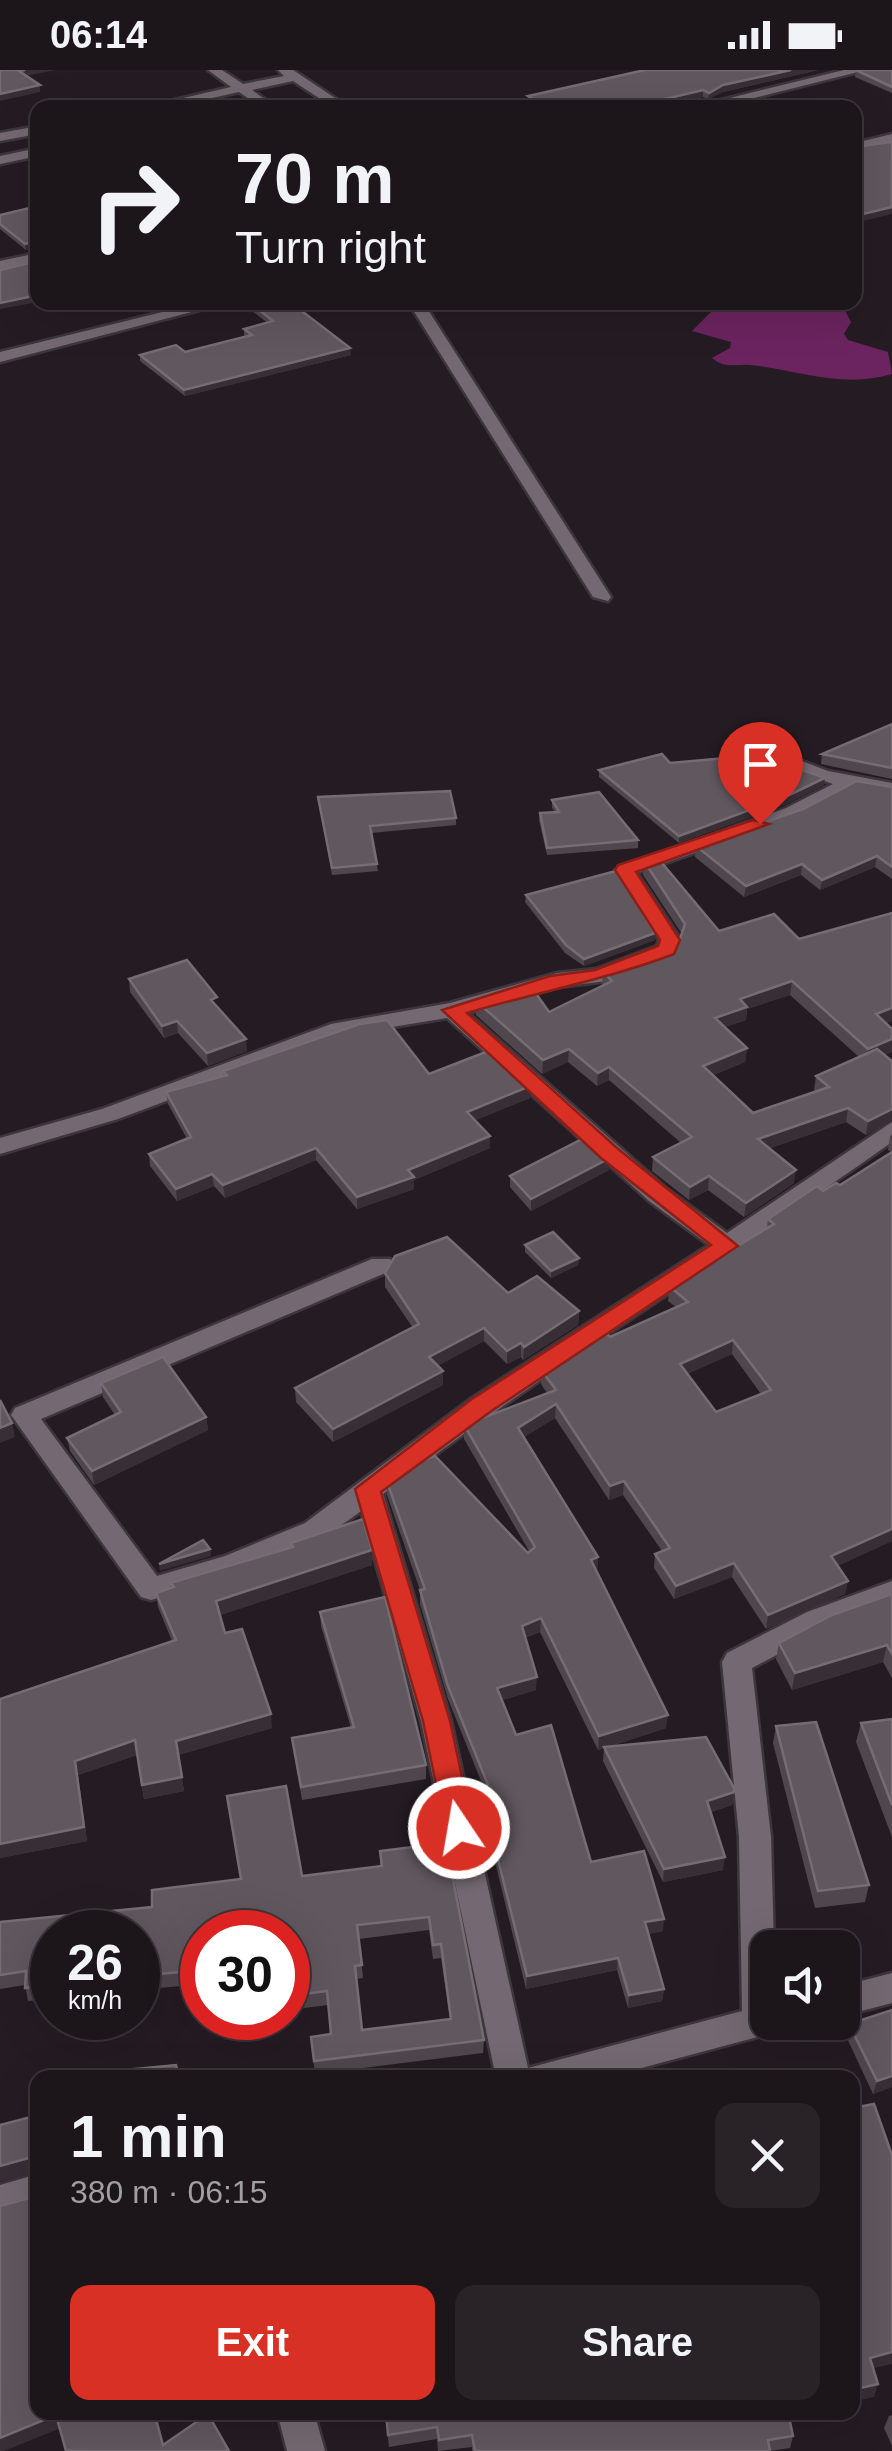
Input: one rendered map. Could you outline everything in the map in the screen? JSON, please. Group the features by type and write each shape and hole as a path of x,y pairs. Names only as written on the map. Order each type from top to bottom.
{"street":[{"path":"214,70 256,100"},
{"path":"730,100 860,70"},
{"path":"184,100 289,73 332,100"},
{"path":"303,97 321,93"},
{"path":"0,138 30,132"},
{"path":"862,146 892,138"},
{"path":"0,160 30,154"},
{"path":"0,266 30,259"},
{"path":"0,357 191,310"},
{"path":"420,310 602,597"},
{"path":"773,756 823,776 892,789"},
{"path":"0,1146 110,1114 339,1030 452,1010 557,980 598,976 667,950 670,940 625,870 793,812 852,782"},
{"path":"452,1010 643,1182 727,1246"},
{"path":"382,1265 24,1415 151,1589 232,1565 315,1531 481,1406 727,1246 892,1130"},
{"path":"368,1489 436,1721 511,2070"},
{"path":"759,1930 755,1836 736,1662 817,1620 892,1592"},
{"path":"860,1996 892,1988"},
{"path":"571,2070 750,2024"},
{"path":"0,2202 30,2194"},
{"path":"297,2420 306,2451"}],"shaded area":[{"path":"713,310 845,310 851,322 844,334 848,340 888,352 892,374 838,379 721,364 712,358 730,348 731,342 692,331"}],"building":[{"path":"0,70 25,70 19,71 40,85 0,94"},
{"path":"645,70 791,70 723,85 709,93 703,90 661,100 535,100 528,96"},
{"path":"856,70 892,70 892,87"},
{"path":"892,143 892,207 862,214 862,146"},
{"path":"30,208 30,243 25,244 0,224 0,215"},
{"path":"30,263 30,297 0,303 0,270"},
{"path":"259,310 300,310 350,348 184,390 140,355 176,345 185,352 252,335 244,329 273,321"},
{"path":"892,724 892,768 822,754"},
{"path":"662,754 670,763 737,757 748,780 783,763 825,778 679,836 599,770"},
{"path":"857,781 892,787 892,867 877,856 822,880 802,864 746,886 696,846 803,809"},
{"path":"450,791 456,818 370,826 377,864 332,868 318,797"},
{"path":"599,792 638,840 547,848 540,813 559,812 552,800"},
{"path":"657,857 719,931 774,914 799,939 892,913 892,1008 876,1014 892,1029 892,1039 868,1049 792,981 740,999 747,1007 715,1018 747,1048 703,1066 753,1113 829,1087 816,1076 877,1049 892,1061 892,1109 868,1121 848,1108 758,1139 796,1170 746,1203 709,1176 690,1187 653,1157 692,1137 609,1067 598,1073 569,1049 543,1060 476,1001 530,985 549,1012 612,981 603,972 678,945 685,924 644,861"},
{"path":"616,871 655,933 584,959 566,945 526,895"},
{"path":"187,960 217,997 211,1000 246,1039 207,1053 177,1021 162,1026 129,979"},
{"path":"387,1020 429,1074 491,1050 530,1086 467,1112 490,1136 408,1170 414,1177 357,1197 316,1148 223,1185 212,1174 176,1189 149,1154 191,1137 166,1092 227,1075 223,1071 360,1024"},
{"path":"586,1137 610,1158 531,1199 510,1176"},
{"path":"892,1152 892,1529 831,1556 848,1581 768,1615 734,1563 676,1586 655,1554 670,1548 624,1481 610,1486 556,1404 518,1428 598,1557 591,1560 668,1715 599,1736 541,1618 522,1626 537,1677 497,1688 516,1735 551,1725 591,1862 644,1851 664,1919 645,1922 664,1989 629,1995 618,1958 527,1976 480,1787 488,1785 448,1686 420,1590 425,1589 387,1482 411,1464 435,1456 528,1553 535,1547 464,1425 556,1390 542,1371 602,1330 610,1337 688,1302 670,1287 774,1224 768,1219 817,1186 823,1191 836,1183 840,1185","holes":["733,1340 771,1390 716,1412 680,1364"]},
{"path":"553,1232 579,1258 551,1271 525,1245"},
{"path":"447,1237 508,1293 537,1276 579,1311 524,1347 521,1343 507,1351 484,1328 429,1357 443,1371 333,1429 295,1388 419,1324 385,1273 395,1256"},
{"path":"163,1357 206,1417 92,1471 67,1438 121,1412 101,1383"},
{"path":"0,1400 12,1423 0,1428"},
{"path":"363,1519 372,1550 216,1601 225,1633 242,1629 271,1714 176,1741 182,1777 142,1785 135,1740 75,1761 84,1827 0,1844 0,1699 176,1640 156,1593 174,1587 170,1583 293,1547 291,1543"},
{"path":"203,1540 210,1549 159,1564"},
{"path":"892,1594 892,1654 887,1645 795,1673 779,1643 832,1615"},
{"path":"385,1597 426,1765 301,1787 292,1738 354,1727 320,1612"},
{"path":"892,1719 892,1805 861,1723"},
{"path":"816,1722 869,1885 818,1891 776,1726"},
{"path":"706,1737 734,1788 734,1792 707,1801 725,1857 664,1869 604,1747"},
{"path":"286,1786 302,1876 382,1866 380,1851 446,1843 484,2040 314,2061 311,2037 331,2034 327,1991 310,1993 310,1910 180,1910 180,1972 160,1974 160,1910 122,1910 152,1907 152,1890 241,1879 227,1796","holes":["429,1917 433,1945 441,1944 451,2019 362,2030 355,1966 362,1965 357,1925"]},
{"path":"30,1919 30,1987 25,1988 26,1971 0,1975 0,1922"},
{"path":"892,2010 892,2076 877,2081 857,2040 860,2040 860,2020"},
{"path":"176,2065 177,2070 124,2070"},
{"path":"874,2104 892,2155 892,2352 870,2358 878,2384 860,2388 860,2107"},
{"path":"30,2117 30,2158 0,2166 0,2125"},
{"path":"30,2198 30,2420 44,2420 0,2438 0,2206"},
{"path":"57,2420 156,2420 163,2445 199,2420 211,2420 229,2451 66,2451"},
{"path":"387,2420 790,2420 793,2436 768,2440 770,2451 475,2451 472,2435 439,2440 437,2427 388,2435"}],"route":[{"path":"459,1828 436,1721 368,1489 481,1406 727,1246 699,1228 609,1153 452,1010 557,980 598,976 667,950 670,940 625,870 760,824"}]}
